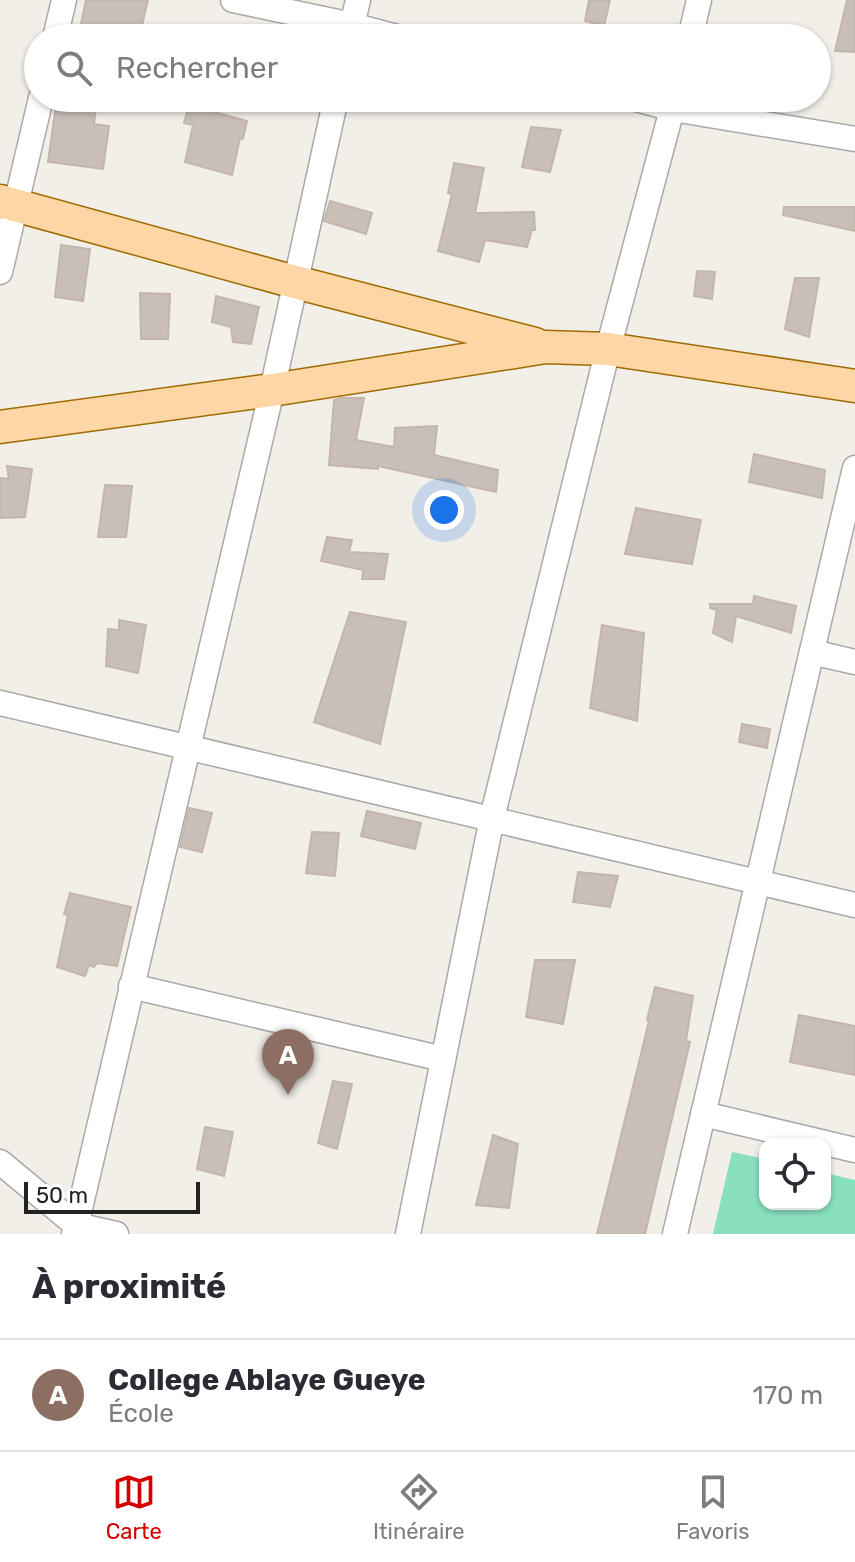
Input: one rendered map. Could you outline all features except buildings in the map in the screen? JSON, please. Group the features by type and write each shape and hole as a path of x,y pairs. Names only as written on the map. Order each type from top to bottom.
{"main road":[{"path":"8,202 295,282 546,347"},
{"path":"0,427 272,390 546,347 608,349 855,386"}],"street":[{"path":"58,24 64,0"},
{"path":"233,0 321,24"},
{"path":"352,24 358,0"},
{"path":"693,24 699,0"},
{"path":"0,272 8,202 37,112"},
{"path":"75,1229 272,390 333,112"},
{"path":"408,1234 492,818 608,349 672,112"},
{"path":"719,112 855,139"},
{"path":"675,1234 855,468"},
{"path":"812,652 855,662"},
{"path":"0,703 855,905"},
{"path":"131,986 443,1059"},
{"path":"703,1114 855,1150"},
{"path":"0,1162 75,1229 116,1234"}],"green space":[{"path":"732,1152 759,1158 759,1210 831,1210 831,1174 855,1180 855,1234 713,1234"}],"place":[{"name":"College Ablaye Gueye","path":"288,1095"}]}
